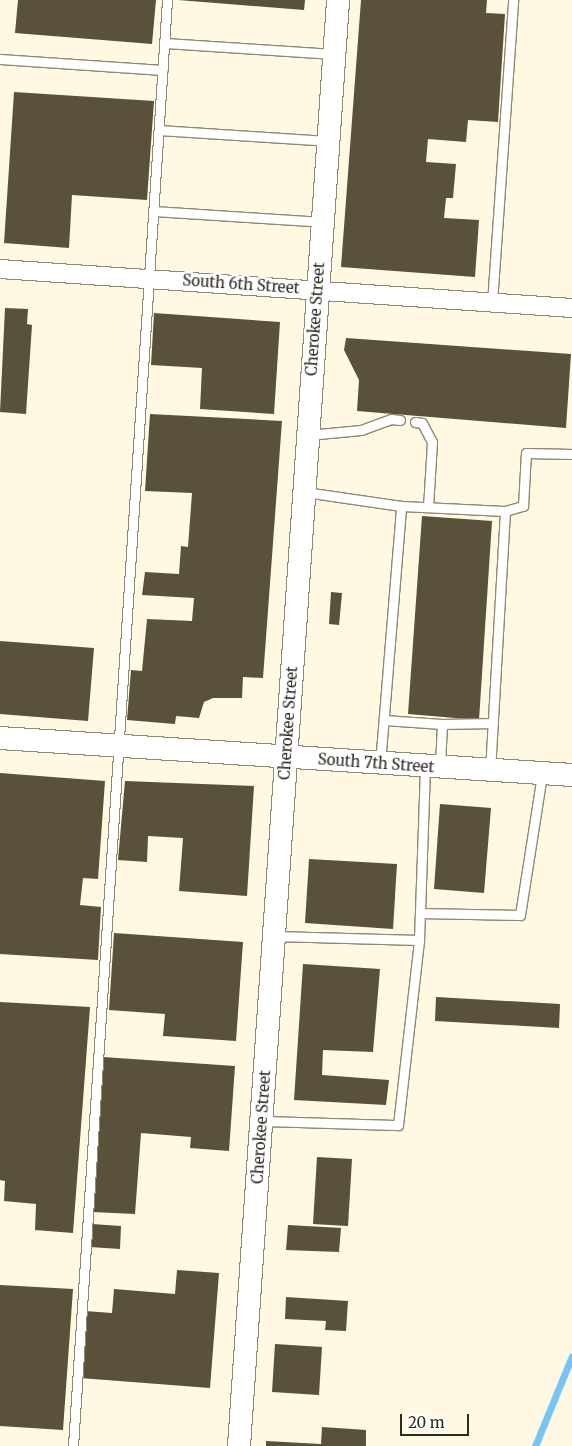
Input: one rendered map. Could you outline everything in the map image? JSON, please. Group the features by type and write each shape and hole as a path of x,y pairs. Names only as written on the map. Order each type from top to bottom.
{"street":[{"name":"Cherokee Street","path":"240,1446 307,435 338,0"},
{"name":"South 6th Street","path":"0,269 317,289 572,308"},
{"name":"South 7th Street","path":"0,738 432,768 569,775"}],"lane":[{"path":"73,1446 167,0"},
{"path":"492,303 513,0"},
{"path":"164,43 334,54"},
{"path":"0,59 163,70"},
{"path":"159,130 328,140"},
{"path":"154,211 322,222"},
{"path":"307,435 361,430 391,419 400,420"},
{"path":"415,422 422,423 432,442 428,507"},
{"path":"304,492 401,506 504,511 523,506 526,453 572,454"},
{"path":"380,764 401,506"},
{"path":"490,771 504,511"},
{"path":"384,720 442,724 493,723"},
{"path":"262,1120 398,1125 419,940 432,768 442,724"},
{"path":"420,913 520,915 542,773"},
{"path":"274,936 419,940"}],"building":[{"path":"18,0 156,0 152,44 15,33"},
{"path":"178,0 305,0 304,10"},
{"path":"361,0 487,0 486,13 505,14 498,122 468,120 466,142 428,139 426,162 456,164 453,198 446,198 444,218 479,220 475,277 341,267"},
{"path":"14,92 154,101 147,200 72,195 69,248 4,243"},
{"path":"5,308 28,309 27,324 32,325 26,414 0,412"},
{"path":"154,313 280,322 274,414 200,409 202,368 151,365"},
{"path":"346,338 571,354 566,428 357,411 359,380 344,350"},
{"path":"150,414 282,421 263,678 243,677 242,698 213,698 204,702 199,718 176,716 175,724 127,720 131,670 142,671 147,619 192,621 194,598 142,595 145,572 179,574 181,546 188,547 192,493 145,491"},
{"path":"422,516 492,521 479,720 408,714"},
{"path":"331,592 342,593 339,625 329,624"},
{"path":"0,641 94,648 88,721 0,714"},
{"path":"0,773 105,781 98,879 83,878 80,905 101,907 98,960 0,954"},
{"path":"125,781 254,786 247,896 179,891 183,838 148,836 147,862 118,860"},
{"path":"440,804 491,808 484,893 434,889"},
{"path":"309,859 397,864 393,929 305,923"},
{"path":"114,933 243,942 236,1041 163,1036 165,1014 109,1010"},
{"path":"303,964 380,969 373,1052 323,1050 322,1075 389,1080 386,1105 294,1100"},
{"path":"436,997 560,1004 559,1028 435,1021"},
{"path":"0,1002 90,1007 73,1233 35,1230 36,1204 4,1201 5,1181 0,1180"},
{"path":"103,1057 235,1066 229,1151 190,1148 191,1137 141,1133 135,1214 92,1212"},
{"path":"317,1157 352,1159 348,1226 313,1224"},
{"path":"92,1224 121,1226 120,1249 90,1247"},
{"path":"288,1225 341,1228 339,1252 286,1250"},
{"path":"177,1270 219,1273 210,1388 80,1378 85,1311 112,1313 114,1289 175,1294"},
{"path":"0,1285 73,1289 63,1430 0,1426"},
{"path":"286,1297 348,1301 346,1331 325,1330 326,1321 285,1319"},
{"path":"275,1344 322,1347 319,1395 272,1392"},
{"path":"322,1427 366,1430 366,1446 266,1446 266,1441 321,1444"}],"waterway":[{"path":"535,1446 572,1356"}]}
